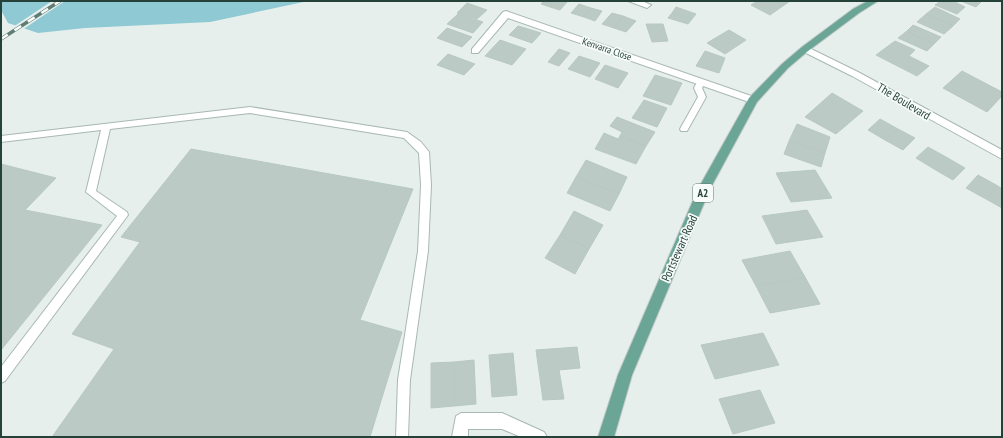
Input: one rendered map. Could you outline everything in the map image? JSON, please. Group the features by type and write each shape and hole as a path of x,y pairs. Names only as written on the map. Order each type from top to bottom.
{"main road":[{"name":"Portstewart Road","path":"606,437 625,375 704,189 753,100 785,66 805,49 856,11 874,1"}],"street":[{"path":"632,1 647,5"},
{"name":"Kenvarra Close","path":"475,51 506,14 753,100"},
{"name":"The Boulevard","path":"805,49 862,76 946,126 1002,155"},
{"path":"460,437 461,421 502,421 539,437"}],"lane":[{"path":"684,129 702,97 698,88 701,82"},
{"path":"1,139 250,110 407,135 418,144 424,152 426,160 426,200 422,251 404,380 402,437"},
{"path":"1,377 123,215 91,192 106,126"}],"water":[{"path":"1,1 308,1 210,22 85,28 38,33 8,23 1,10"}],"pier":[{"path":"52,1 65,1 22,30 13,27"}],"building":[{"path":"544,1 555,1 550,7 541,4"},
{"path":"555,1 568,1 560,10 550,7"},
{"path":"755,1 790,1 770,15 751,5 756,2"},
{"path":"941,1 953,1 965,7 957,14 935,5"},
{"path":"961,1 982,1 976,7"},
{"path":"467,3 487,10 477,19 457,13"},
{"path":"579,4 591,8 584,17 571,13"},
{"path":"676,7 696,14 692,19 672,13"},
{"path":"935,7 960,19 953,26 926,14"},
{"path":"591,8 602,11 595,21 584,17"},
{"path":"612,13 623,16 614,28 602,24"},
{"path":"672,13 692,19 688,24 668,18"},
{"path":"458,14 483,22 473,33 447,24"},
{"path":"926,14 953,26 944,34 917,22"},
{"path":"623,16 636,21 626,32 614,28"},
{"path":"646,24 663,24 668,41 652,42"},
{"path":"913,25 941,37 934,44 907,31"},
{"path":"518,26 541,33 532,43 509,35"},
{"path":"447,28 472,37 462,47 437,38"},
{"path":"729,30 746,40 725,54 707,43"},
{"path":"907,31 934,44 927,51 898,38"},
{"path":"500,40 526,49 512,65 485,56"},
{"path":"895,41 915,50 909,56 929,66 917,76 876,55"},
{"path":"559,49 570,53 559,66 548,62"},
{"path":"705,51 725,58 719,73 696,66"},
{"path":"448,54 475,64 464,75 437,65"},
{"path":"579,56 600,63 590,77 568,69"},
{"path":"605,65 628,73 618,88 595,79"},
{"path":"962,71 1002,92 1002,96 987,112 943,88"},
{"path":"655,75 682,83 671,105 643,96"},
{"path":"832,93 863,111 836,134 805,117"},
{"path":"644,100 667,108 657,127 632,118"},
{"path":"617,117 655,132 646,146 620,136 622,132 610,126"},
{"path":"880,119 898,129 885,140 868,130"},
{"path":"797,124 830,137 825,153 789,141"},
{"path":"898,129 915,138 903,150 885,140"},
{"path":"604,133 618,139 620,136 646,146 636,164 595,149"},
{"path":"789,141 825,153 821,167 784,154"},
{"path":"928,147 946,157 934,169 916,158"},
{"path":"191,149 413,189 360,320 402,332 370,437 52,437 114,349 72,334 140,242 121,237"},
{"path":"946,157 965,168 953,180 934,169"},
{"path":"586,160 627,177 619,194 576,177"},
{"path":"1,164 56,178 25,210 102,225 1,350"},
{"path":"815,170 832,198 791,202 776,173"},
{"path":"978,175 998,186 986,199 966,188"},
{"path":"576,177 619,194 610,211 567,193"},
{"path":"998,186 1002,189 1002,208 986,199"},
{"path":"807,210 823,237 776,244 762,216"},
{"path":"574,211 603,225 589,249 560,235"},
{"path":"560,235 589,249 575,274 545,258"},
{"path":"790,251 805,277 756,286 742,260"},
{"path":"805,277 820,304 770,313 756,286"},
{"path":"763,333 779,365 715,379 701,345"},
{"path":"577,347 580,368 559,370 564,399 543,400 536,350"},
{"path":"513,353 517,395 492,397 489,355"},
{"path":"474,360 476,404 454,406 454,362"},
{"path":"454,362 454,406 431,408 431,363"},
{"path":"760,390 775,423 733,434 719,399"}],"railway":[{"path":"1,39 60,1"}]}
